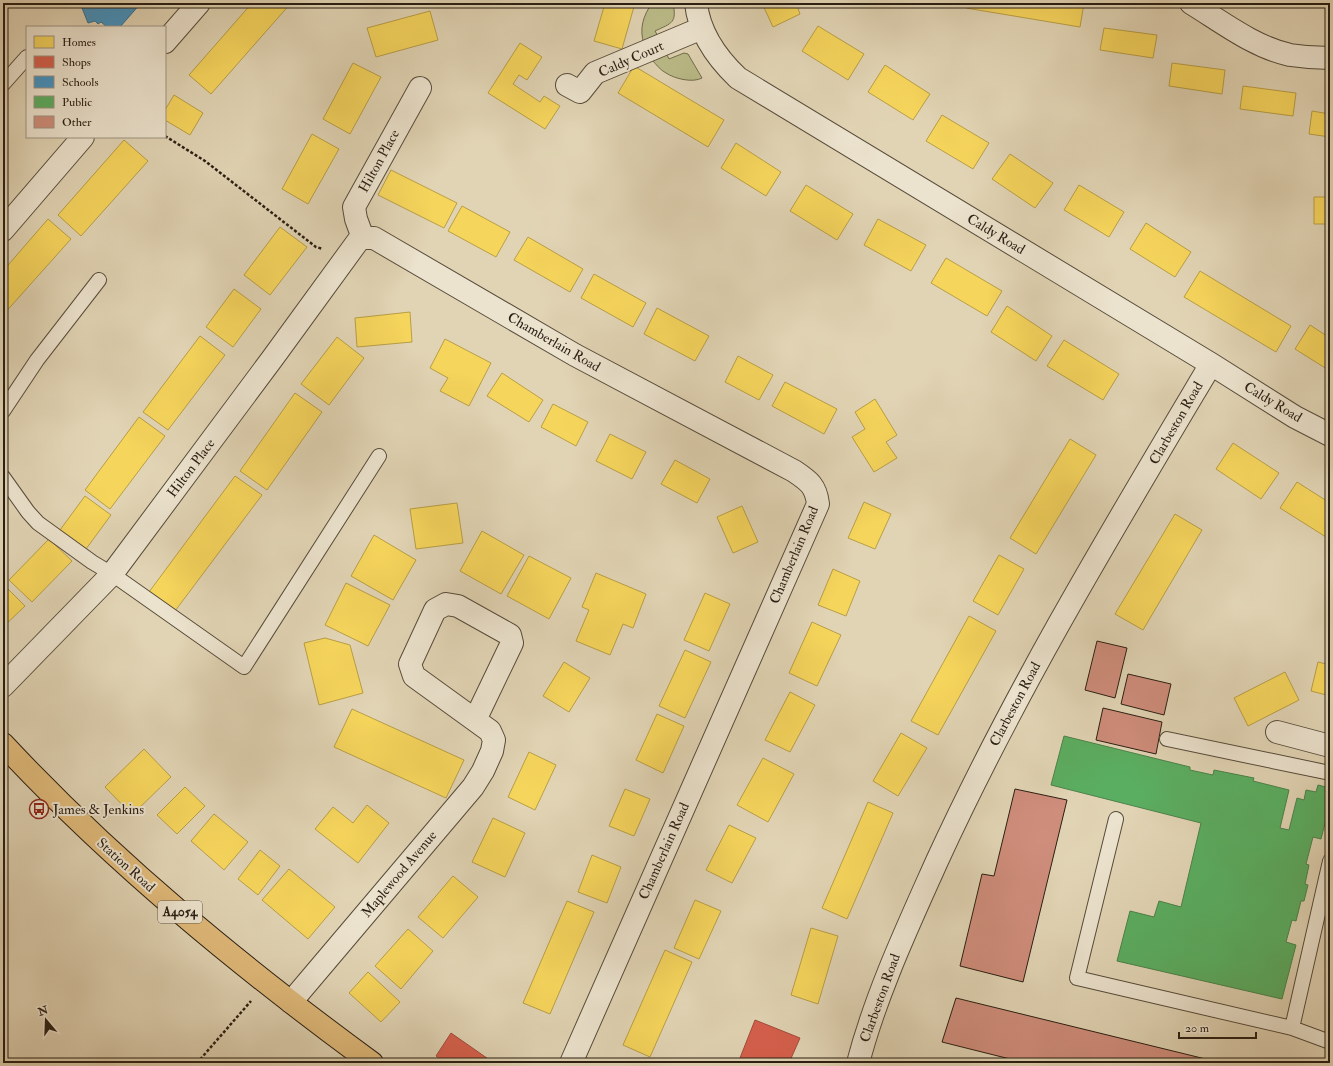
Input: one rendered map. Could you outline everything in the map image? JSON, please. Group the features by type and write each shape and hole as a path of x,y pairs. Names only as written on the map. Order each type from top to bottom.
{"main road":[{"name":"Station Road","path":"3,744 67,810 195,925 291,1002 372,1063"}],"street":[{"path":"166,41 199,3"},
{"name":"Caldy Road","path":"696,3 697,13 702,28 717,55 725,66 738,78 1211,364 1295,417 1330,435"},
{"path":"1191,3 1248,38 1269,48 1311,58 1330,58"},
{"name":"Caldy Court","path":"567,85 580,92 595,73 702,28"},
{"name":"Hilton Place","path":"3,686 112,574 268,365 358,241 369,238 356,219 354,207 420,88"},
{"path":"3,230 82,138"},
{"name":"Chamberlain Road","path":"369,238 575,355 794,471 813,486 817,495 818,504 571,1063"},
{"name":"Clarbeston Road","path":"858,1063 865,1036 905,931 978,773 1053,634 1211,364"},
{"path":"446,604 458,606 510,635 512,643 474,720 414,676 410,664 435,610 446,604"},
{"name":"Maplewood Avenue","path":"291,1002 473,787 483,771 492,751 494,740 490,731 474,720"},
{"path":"1277,732 1330,746"}],"lane":[{"path":"3,84 26,57"},
{"path":"3,411 37,360 98,280"},
{"path":"3,477 28,512 38,523 244,667 379,456"},
{"path":"1167,739 1330,773"},
{"path":"1116,819 1077,978 1292,1028 1330,1042"},
{"path":"1292,1028 1330,861"}],"path":[{"path":"166,137 205,161 316,247 322,248 342,263"},
{"path":"196,1063 267,983"}],"green space":[{"path":"652,3 673,3 674,19 669,24 655,31 659,38 644,44 642,28 646,13"},
{"path":"666,53 669,59 684,53 688,54 702,78 684,80 664,72 652,60"}],"building: Homes":[{"path":"252,3 291,3 211,94 189,75"},
{"path":"605,3 635,3 622,49 594,41"},
{"path":"762,3 796,3 800,14 773,27"},
{"path":"967,3 1084,3 1080,27 966,8"},
{"path":"1308,3 1330,3 1330,6"},
{"path":"430,11 438,40 376,57 367,28"},
{"path":"818,26 864,54 848,80 802,51"},
{"path":"1104,28 1157,35 1153,58 1100,50"},
{"path":"520,43 542,57 527,80 519,75 513,84 540,102 544,96 560,106 545,129 488,93"},
{"path":"353,63 381,77 350,134 323,119"},
{"path":"1172,63 1225,70 1222,94 1169,86"},
{"path":"885,65 930,94 913,120 868,92"},
{"path":"634,66 724,120 708,147 618,93"},
{"path":"1243,86 1296,93 1293,116 1240,109"},
{"path":"174,95 203,113 190,135 166,121 166,108"},
{"path":"1312,111 1330,114 1330,137 1309,134"},
{"path":"942,115 989,143 973,169 926,141"},
{"path":"312,134 339,149 308,204 282,189"},
{"path":"124,140 148,161 81,236 58,215"},
{"path":"736,143 781,172 766,196 721,168"},
{"path":"1010,154 1053,183 1035,208 992,179"},
{"path":"391,170 457,203 444,228 378,195"},
{"path":"806,185 853,214 837,240 790,211"},
{"path":"1079,185 1124,212 1109,237 1064,210"},
{"path":"1314,197 1330,197 1330,224 1314,224"},
{"path":"462,206 510,232 496,257 448,231"},
{"path":"48,219 71,239 3,315 3,271"},
{"path":"878,219 926,245 911,271 864,245"},
{"path":"1146,223 1191,252 1175,277 1130,249"},
{"path":"280,227 307,247 270,295 244,275"},
{"path":"528,237 583,269 570,292 514,260"},
{"path":"946,258 1002,291 987,316 931,283"},
{"path":"1200,271 1291,326 1276,352 1184,297"},
{"path":"594,274 646,303 633,327 581,298"},
{"path":"234,289 261,309 233,347 206,327"},
{"path":"1007,306 1052,336 1036,361 991,332"},
{"path":"657,308 709,336 695,361 644,334"},
{"path":"410,312 412,342 357,347 355,318"},
{"path":"1310,325 1330,338 1330,371 1295,349"},
{"path":"200,336 225,355 168,430 143,412"},
{"path":"337,337 364,358 329,405 301,384"},
{"path":"445,339 491,363 469,406 440,391 448,378 430,368"},
{"path":"1064,340 1119,374 1103,400 1047,366"},
{"path":"738,356 773,375 759,400 725,382"},
{"path":"502,373 543,400 529,422 487,396"},
{"path":"785,382 837,409 824,434 772,406"},
{"path":"295,393 322,412 267,490 240,471"},
{"path":"875,399 897,435 886,442 897,458 874,472 852,437 865,429 855,412"},
{"path":"553,404 588,422 576,446 541,427"},
{"path":"139,417 165,436 110,509 85,490"},
{"path":"610,434 646,452 632,479 596,461"},
{"path":"1070,439 1096,455 1036,554 1010,538"},
{"path":"1233,443 1279,473 1261,499 1216,469"},
{"path":"675,460 710,479 697,503 661,484"},
{"path":"235,476 262,495 175,611 149,592"},
{"path":"1297,482 1330,503 1330,531 1326,537 1280,508"},
{"path":"85,496 111,515 86,549 60,530"},
{"path":"864,502 891,514 875,549 848,538"},
{"path":"457,503 463,543 416,549 410,509"},
{"path":"742,506 758,542 733,553 717,517"},
{"path":"1175,514 1202,530 1143,630 1115,614"},
{"path":"482,531 524,555 501,594 460,571"},
{"path":"374,535 416,560 393,600 351,576"},
{"path":"49,539 72,561 32,602 9,580"},
{"path":"999,555 1024,569 998,615 973,601"},
{"path":"529,556 571,578 549,619 507,596"},
{"path":"833,569 860,581 846,616 818,605"},
{"path":"596,573 646,594 633,628 623,624 610,655 576,641 589,610 582,607"},
{"path":"346,583 390,605 368,646 325,625"},
{"path":"4,585 25,606 3,627 3,586"},
{"path":"705,593 730,604 709,651 684,640"},
{"path":"969,616 996,631 938,735 911,721"},
{"path":"812,622 841,635 817,686 789,673"},
{"path":"325,638 350,645 363,693 319,705 304,643"},
{"path":"685,650 711,662 685,718 659,706"},
{"path":"564,662 590,678 569,712 543,696"},
{"path":"1318,662 1330,665 1330,696 1311,691"},
{"path":"1285,672 1299,700 1248,726 1234,698"},
{"path":"790,692 815,705 790,752 765,740"},
{"path":"352,709 464,760 446,798 334,747"},
{"path":"657,714 684,726 663,773 636,760"},
{"path":"901,733 927,748 898,796 873,781"},
{"path":"144,749 171,777 132,815 105,787"},
{"path":"529,752 556,765 535,810 508,797"},
{"path":"763,758 794,774 768,822 737,805"},
{"path":"185,787 205,806 177,834 157,815"},
{"path":"625,789 650,799 634,836 609,826"},
{"path":"868,802 893,813 847,919 822,908"},
{"path":"367,805 389,823 358,863 315,829 333,807 353,823"},
{"path":"214,814 248,842 224,870 191,841"},
{"path":"493,818 525,833 505,877 472,862"},
{"path":"729,825 756,838 732,883 706,870"},
{"path":"260,850 280,866 258,895 238,879"},
{"path":"592,855 621,867 607,903 578,892"},
{"path":"289,869 335,907 308,939 262,900"},
{"path":"453,876 478,897 443,938 418,917"},
{"path":"695,900 721,911 699,959 674,948"},
{"path":"567,901 594,912 550,1014 523,1003"},
{"path":"811,928 838,936 818,1004 791,995"},
{"path":"408,929 433,951 401,989 375,966"},
{"path":"665,950 692,962 650,1057 623,1045"},
{"path":"368,972 400,1002 381,1022 349,993"}],"building: Shops":[{"path":"755,1020 800,1038 789,1063 738,1063"},
{"path":"451,1033 494,1063 445,1063 436,1056"}],"building: Schools":[{"path":"87,3 141,3 121,26 106,26 101,22 98,24 95,21 88,23 82,8 90,6"}],"building: Public":[{"path":"1064,736 1190,767 1190,770 1213,775 1214,770 1254,778 1253,781 1289,790 1280,828 1289,830 1297,798 1304,800 1306,790 1316,792 1318,785 1330,788 1330,804 1321,839 1313,837 1306,864 1309,865 1305,884 1308,885 1304,901 1301,901 1296,921 1292,920 1286,942 1296,945 1282,999 1117,961 1130,911 1154,917 1159,901 1181,907 1201,823 1051,785"}],"building: Other":[{"path":"1097,641 1127,648 1115,698 1085,690"},
{"path":"1128,674 1171,684 1164,715 1121,704"},
{"path":"1103,708 1162,722 1156,754 1096,740"},
{"path":"1015,789 1067,800 1023,982 960,966 982,874 994,876"},
{"path":"956,998 1222,1063 1026,1063 942,1042"}],"place":[{"name":"James & Jenkins","path":"39,809"}]}
